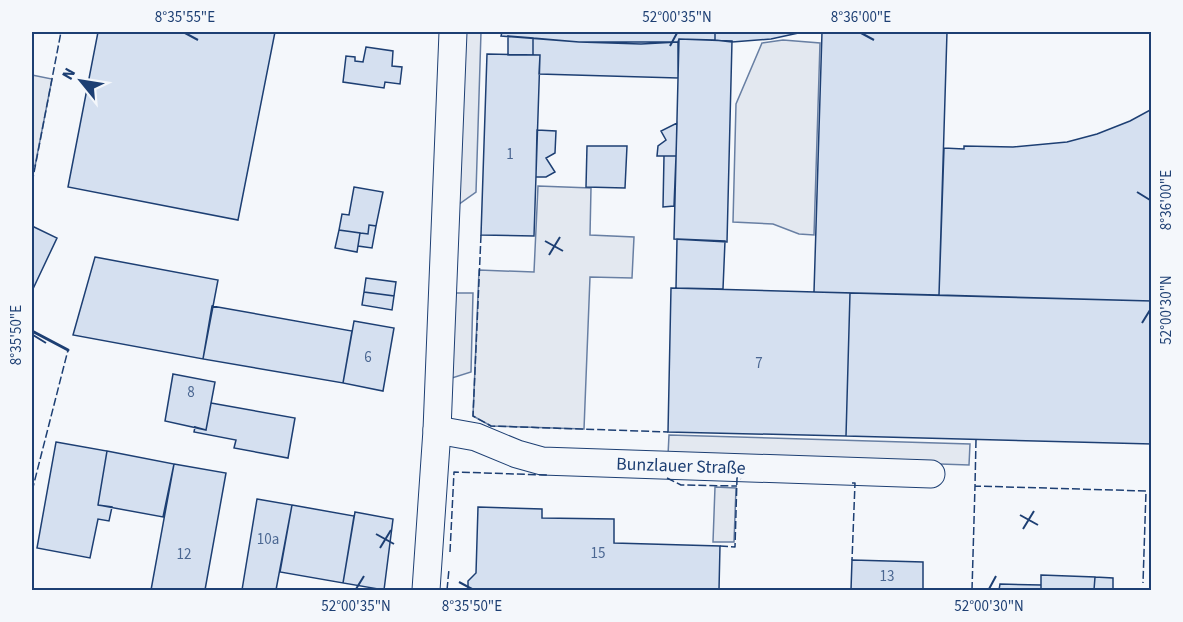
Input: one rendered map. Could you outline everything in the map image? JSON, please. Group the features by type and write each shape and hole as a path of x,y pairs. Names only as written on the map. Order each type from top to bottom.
{"street":[{"path":"426,591 437,430 453,32"},
{"name":"Bunzlauer Straße","path":"437,430 476,437 517,454 542,461 931,474"}],"shaded area":[{"path":"461,32 481,32 476,192 455,207"},
{"path":"783,40 820,43 814,235 799,234 773,224 733,222 736,104 762,43"},
{"path":"32,75 52,79 35,166 32,165"},
{"path":"538,186 591,188 590,235 634,237 632,278 590,277 584,429 491,426 473,416 479,270 534,272"},
{"path":"453,293 473,293 471,372 452,378"},
{"path":"669,435 970,444 969,465 668,455"},
{"path":"715,487 736,488 734,542 713,542"}],"building":[{"path":"98,32 275,32 238,220 68,187"},
{"path":"502,32 715,32 715,40 679,39 678,42 641,44 579,42 501,36"},
{"path":"715,32 803,32 771,39 732,42 715,40"},
{"path":"822,32 947,32 939,295 814,292"},
{"path":"508,36 533,38 533,55 508,55"},
{"path":"533,38 579,42 678,42 678,78 539,74 540,55 533,55"},
{"path":"679,39 732,41 727,242 674,239"},
{"path":"366,47 393,51 392,66 402,67 400,84 385,82 384,88 343,82 346,56 355,57 355,61 363,62"},
{"path":"487,54 540,55 534,236 481,235"},
{"path":"1152,109 1152,301 939,295 944,148 1013,147 1067,142 1097,134 1130,121"},
{"path":"677,123 676,156 657,156 658,146 666,140 661,131"},
{"path":"537,130 556,131 555,153 546,158 555,172 546,177 536,177"},
{"path":"587,146 627,146 625,188 586,187"},
{"path":"664,156 676,156 674,206 663,207"},
{"path":"354,187 383,192 376,226 369,225 368,234 339,230 342,214 349,215"},
{"path":"369,225 376,226 372,248 358,246 360,233 368,234"},
{"path":"32,226 57,238 32,291"},
{"path":"339,230 360,233 357,252 335,248"},
{"path":"677,239 725,241 723,289 676,288"},
{"path":"95,257 218,280 203,359 73,335"},
{"path":"366,278 396,282 394,296 364,292"},
{"path":"671,288 850,293 846,436 668,432"},
{"path":"364,292 394,296 392,310 362,305"},
{"path":"850,293 1152,301 1152,444 846,436"},
{"path":"212,306 352,331 343,383 203,359"},
{"path":"354,321 394,328 383,391 343,383"},
{"path":"173,374 215,382 206,430 165,421"},
{"path":"211,403 295,418 288,458 234,448 236,440 194,432 195,427 206,430"},
{"path":"56,442 107,451 98,505 112,507 109,521 98,519 90,558 37,548"},
{"path":"107,451 174,464 163,517 98,505"},
{"path":"174,464 226,473 205,590 151,590"},
{"path":"257,499 292,505 276,590 242,590"},
{"path":"292,505 354,516 343,583 280,572"},
{"path":"478,507 542,509 542,518 614,519 614,543 720,546 719,590 468,590 468,581 476,573"},
{"path":"355,512 393,519 384,590 343,583"},
{"path":"852,560 923,562 923,590 851,590"},
{"path":"1041,575 1095,577 1094,590 1041,590"},
{"path":"1095,577 1113,578 1113,590 1094,590"},
{"path":"1000,584 1041,585 1041,590 999,590"}],"fence":[{"path":"32,183 61,32"},
{"path":"481,235 473,416 491,426 668,432"},
{"path":"32,491 68,350"},
{"path":"976,440 975,486 1146,491 1143,583"},
{"path":"450,552 454,472 547,475"},
{"path":"667,478 681,485 737,486"},
{"path":"720,546 735,547 737,478 741,479"},
{"path":"852,483 855,483 852,560"},
{"path":"972,590 975,486"},
{"path":"447,590 449,569"}],"wall":[{"path":"32,331 68,350"}]}
